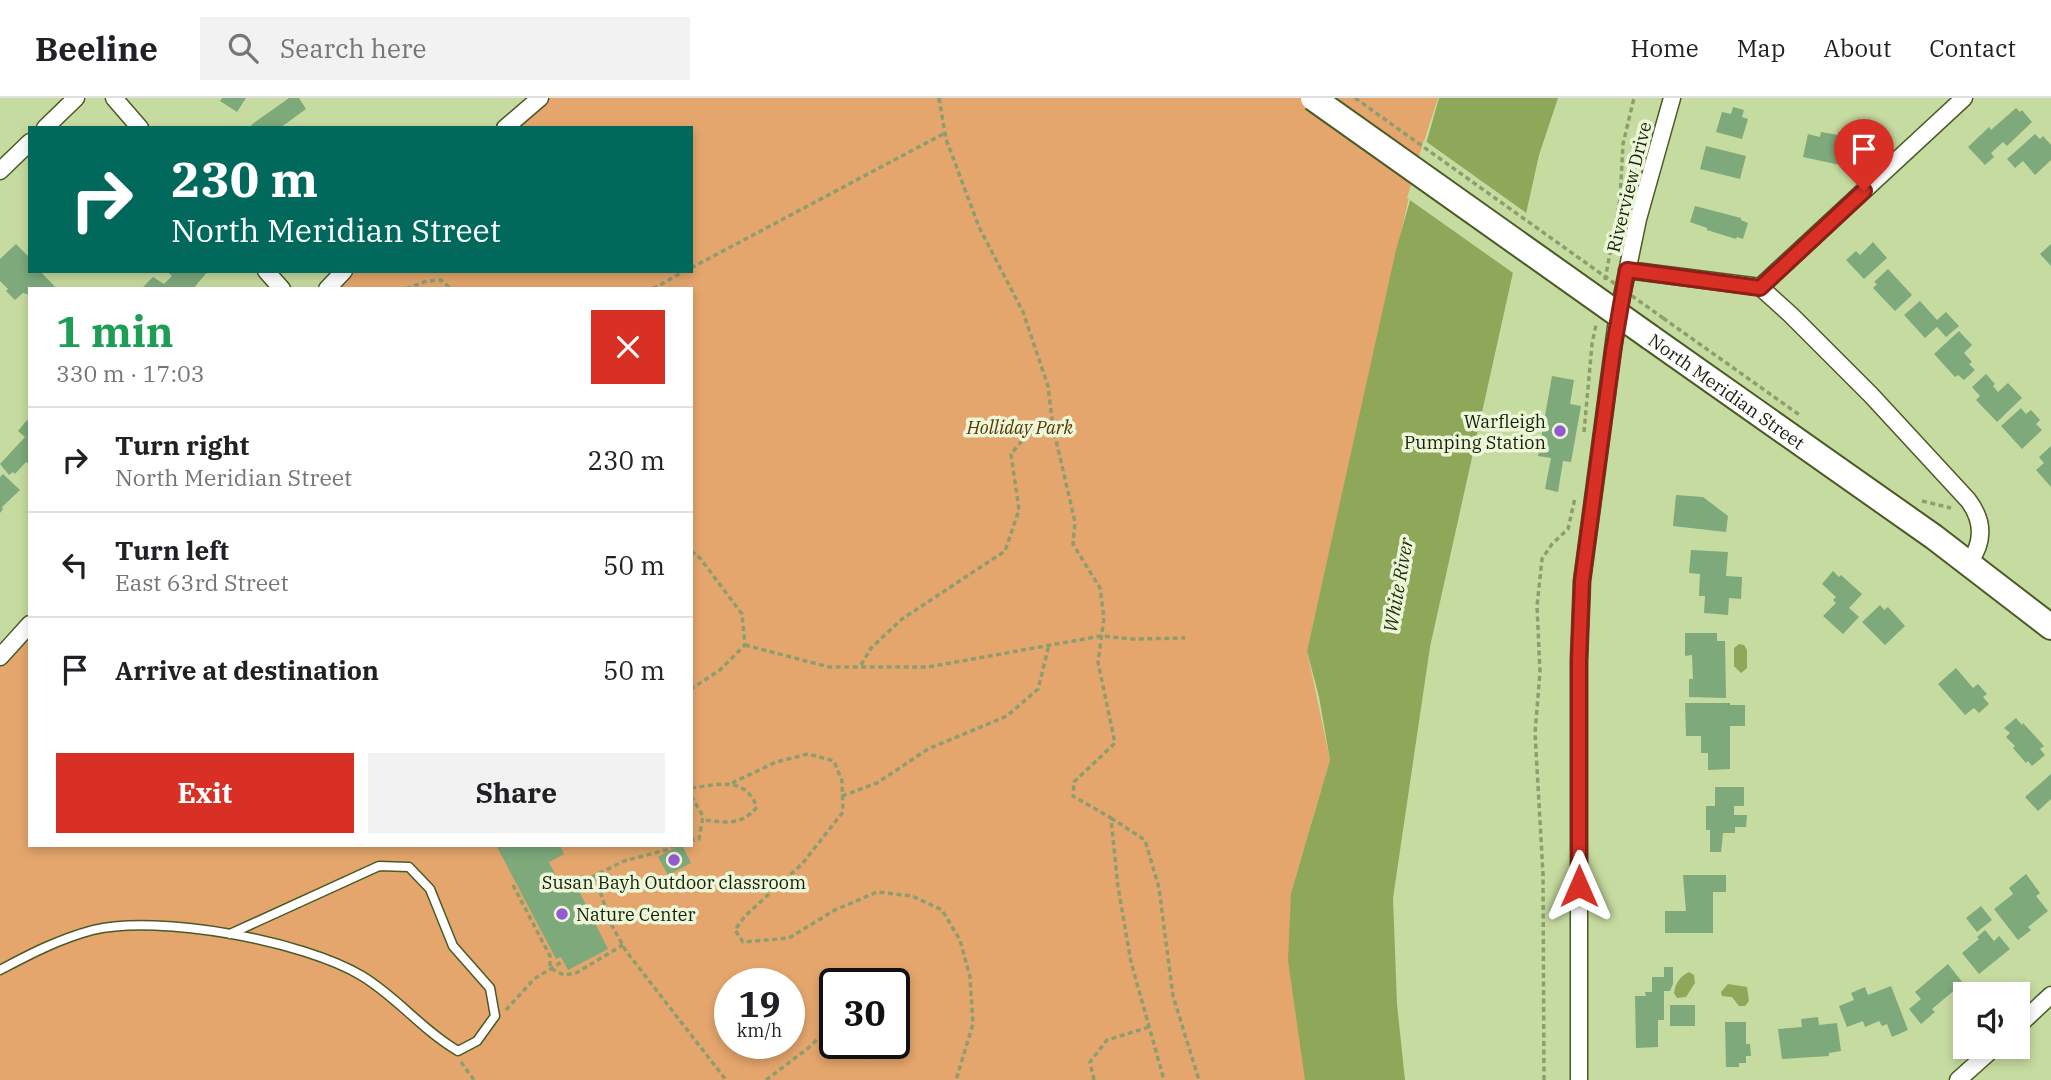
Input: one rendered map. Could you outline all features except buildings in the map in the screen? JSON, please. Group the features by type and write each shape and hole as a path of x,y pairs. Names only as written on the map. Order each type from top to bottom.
{"main road":[{"name":"North Meridian Street","path":"1313,98 1657,328 2051,627"}],"street":[{"path":"47,126 76,98"},
{"path":"114,98 138,126"},
{"path":"507,126 540,98"},
{"name":"Riverview Drive","path":"1579,1080 1579,660 1582,581 1613,351 1627,270 1638,219 1672,98"},
{"path":"1760,288 1964,98"},
{"path":"0,171 28,144"},
{"path":"1627,270 1760,288 1800,323 1871,395 1968,500 1978,516 1981,535 1969,563"},
{"path":"268,273 280,287"},
{"path":"329,287 342,273"},
{"path":"0,657 28,626"},
{"path":"2030,1015 2051,995"},
{"path":"1958,1080 1981,1059"}],"lane":[{"path":"0,970 44,946 95,930 157,925 256,938 339,962 390,995 436,1039 458,1051 477,1041 495,1016 490,988 453,946 430,888 409,867 379,866 230,934"}],"path":[{"path":"939,98 945,133 979,227 1023,312 1048,386 1052,421 1075,522 1073,544 1100,588 1104,618 1098,662 1115,743 1074,782 1073,796 1145,840 1159,888 1173,996 1199,1080"},
{"path":"1355,98 1657,328 1810,422"},
{"path":"693,267 945,133"},
{"path":"656,287 681,273"},
{"path":"412,287 427,281 441,280 449,287"},
{"path":"860,667 871,648 902,619 1005,551 1019,510 1011,454 1030,431 1052,421"},
{"path":"1912,494 1923,502 1954,509"},
{"path":"693,553 742,614 746,645"},
{"path":"746,645 830,667 928,667 1101,636 1133,639 1185,638"},
{"path":"693,688 720,670 746,645"},
{"path":"842,796 877,783 928,749 1007,716 1038,690 1049,645"},
{"path":"693,788 732,783 776,762 808,754 834,761 842,781 843,811 802,864 745,916 736,930 743,942 789,938 835,910 877,892 912,896 942,910 960,940 970,977 973,1024 956,1080"},
{"path":"702,820 732,823 748,816 757,807 752,795 732,783"},
{"path":"693,799 703,816 699,839 693,840"},
{"path":"1111,818 1118,887 1129,950 1164,1080"},
{"path":"584,881 624,861 671,847"},
{"path":"594,876 611,924 622,945 726,1080"},
{"path":"513,885 550,956 550,968"},
{"path":"550,968 565,975 576,973 622,945"},
{"path":"502,1014 534,979 564,961"},
{"path":"1094,1080 1090,1062 1107,1040 1149,1027"},
{"path":"766,1080 819,1038"},
{"path":"458,1051 463,1067 474,1080"}],"green space":[{"name":"Holliday Park","path":"542,98 1438,98 1416,166 1307,651 1330,760 1291,893 1306,1080 0,1080 0,657 28,626 28,847 693,847 693,287 332,287 347,273 693,273 693,126 508,126"}],"water":[{"name":"White River","path":"1439,98 1558,98 1539,155 1430,647 1393,898 1397,1004 1405,1080 1305,1080 1288,960 1291,893 1330,760 1319,697 1307,651 1396,250"},
{"path":"1739,644 1744,645 1747,650 1747,668 1741,673 1734,666 1734,648"},
{"path":"1689,972 1694,975 1695,983 1686,997 1677,998 1674,993 1677,983"},
{"path":"1728,984 1747,987 1749,1001 1745,1006 1739,1006 1732,997 1722,996 1721,992"}],"pier":[{"path":"1424,140 1529,215 1516,275 1407,198"}],"place":[{"name":"Warfleigh Pumping Station","path":"1560,431"},
{"name":"Susan Bayh Outdoor classroom","path":"674,860"},
{"name":"Nature Center","path":"562,914"}],"route":[{"path":"1579,886 1579,660 1582,581 1617,320 1627,270 1760,288 1864,191"}]}
